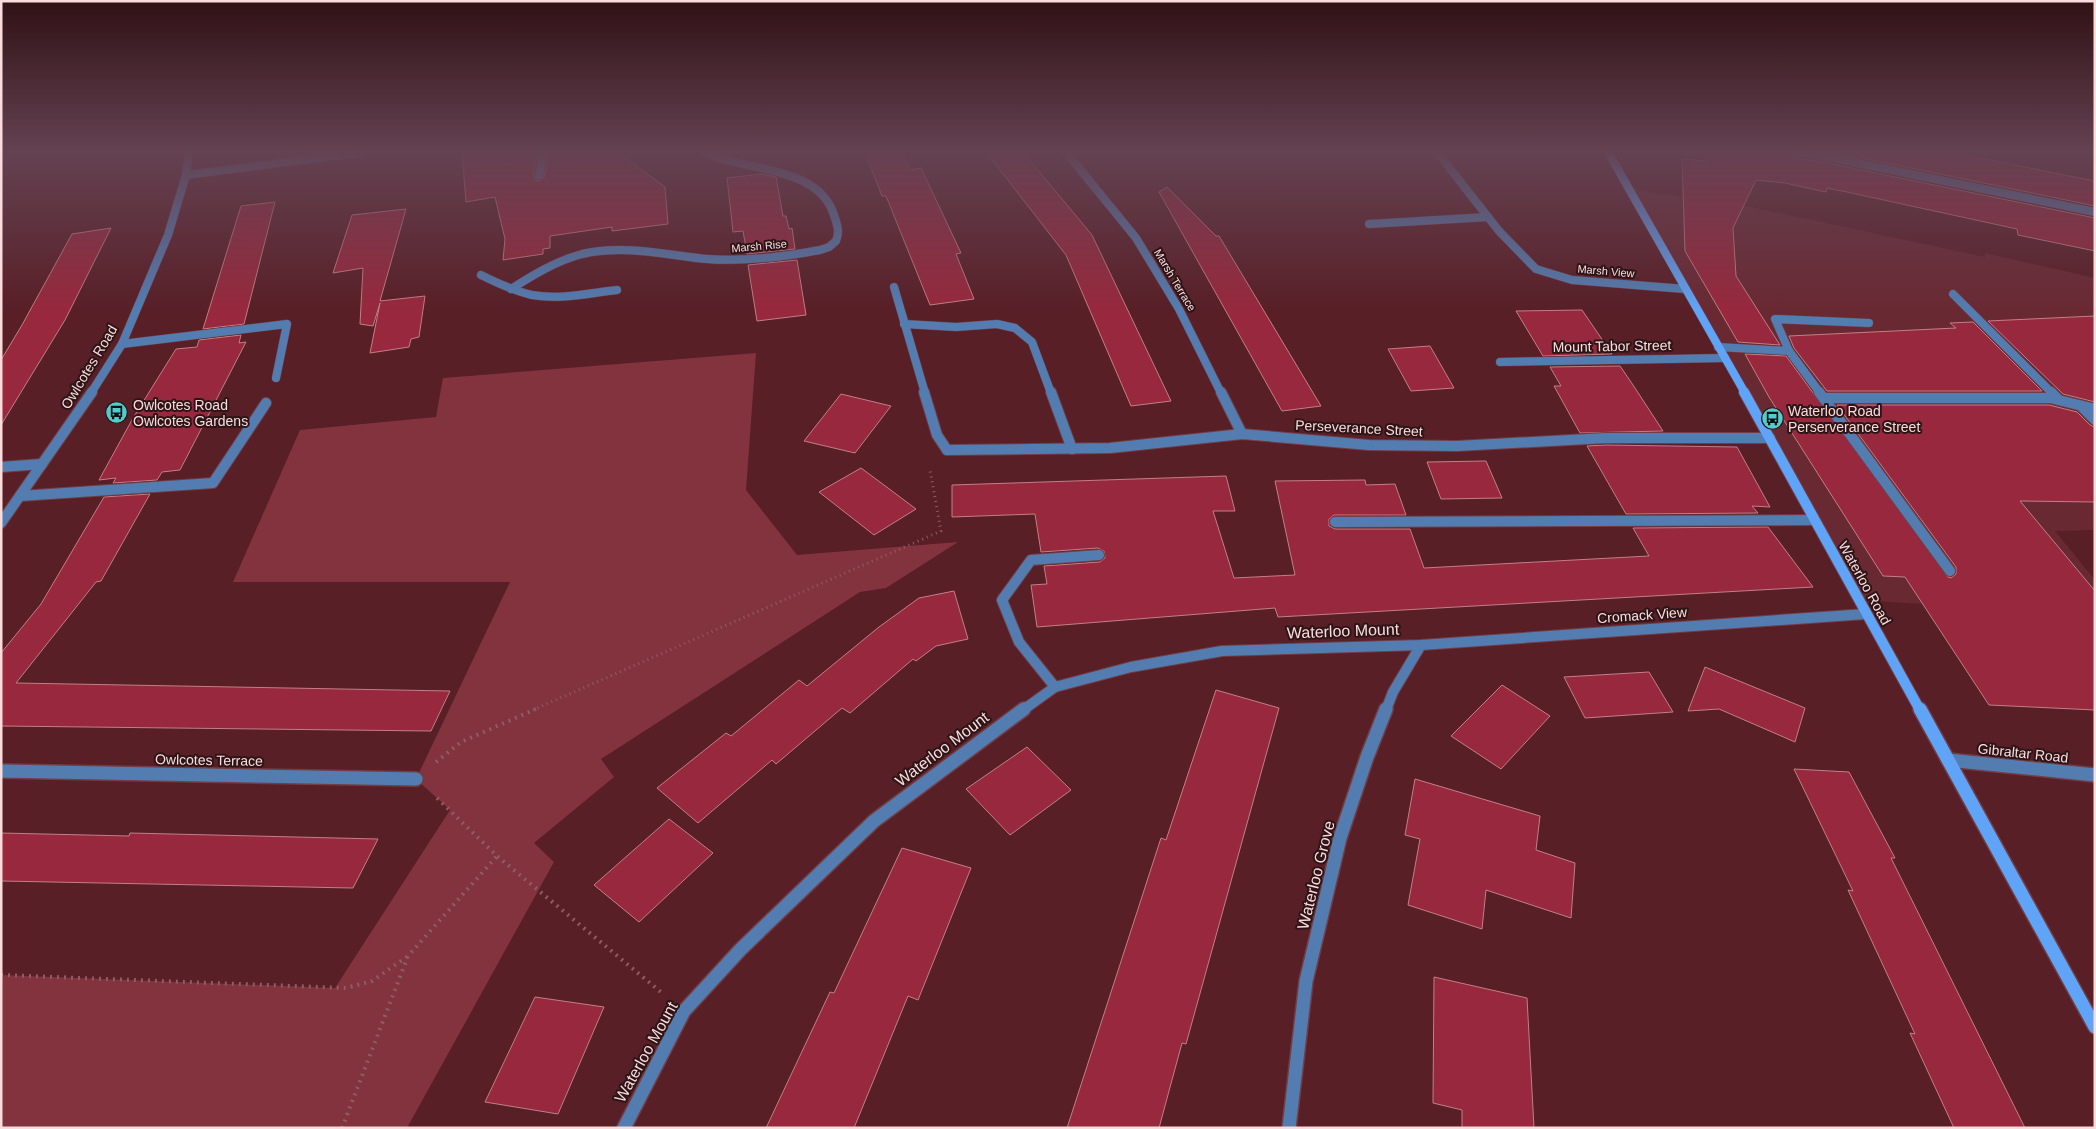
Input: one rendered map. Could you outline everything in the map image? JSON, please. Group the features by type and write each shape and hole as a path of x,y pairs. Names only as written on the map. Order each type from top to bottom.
{"main road":[{"name":"Waterloo Road","path":"1638,205 1770,438 2095,1027"}],"street":[{"name":"Owlcotes Road","path":"1,523 81,409 122,344 168,235 177,205"},
{"name":"Marsh Rise","path":"511,288 556,264 594,251 644,252 742,261 827,248 835,243 838,236 831,205"},
{"name":"Marsh Terrace","path":"1109,205 1136,238 1180,309 1242,434"},
{"name":"Marsh View","path":"1478,205 1499,231 1536,269 1572,280 1685,289"},
{"path":"2059,205 2095,212"},
{"path":"1369,224 1488,217"},
{"path":"482,275 532,295 554,296 617,290"},
{"path":"894,288 936,435 947,450"},
{"path":"1953,294 2059,401"},
{"path":"1869,323 1775,319 1789,351 1950,571"},
{"path":"122,344 287,324 276,378"},
{"path":"904,324 958,328 994,324 1013,326 1025,333 1032,342 1072,448"},
{"path":"1718,346 1789,351"},
{"name":"Mount Tabor Street","path":"1500,362 1725,358"},
{"path":"1824,398 2050,398 2095,409"},
{"path":"20,496 213,483 266,403"},
{"path":"2082,406 2095,420"},
{"name":"Perseverance Street","path":"947,450 1110,448 1242,434 1369,445 1448,446 1606,438 1770,438"},
{"path":"1,467 42,464"},
{"path":"1335,522 1814,520"},
{"path":"1055,687 1018,642 1002,600 1031,560 1099,555"},
{"name":"Cromack View","path":"1421,644 1866,614"},
{"name":"Waterloo Mount","path":"624,1128 684,1011 740,950 874,821 959,756 1055,687 1131,666 1222,652 1421,644"},
{"name":"Waterloo Grove","path":"1289,1128 1306,981 1340,838 1367,757 1394,692 1421,644"},
{"name":"Gibraltar Road","path":"1948,760 2095,775"},
{"name":"Owlcotes Terrace","path":"1,771 416,778"}],"path":[{"path":"684,1011 497,856 416,778 461,742 941,532 929,471 947,450"},
{"path":"1,975 346,988 372,981 408,956 497,856"},
{"path":"342,1128 408,956"}],"shaded area":[{"path":"1640,205 1736,205 1751,207 1985,257 1985,253 2095,278 2095,530 2055,531 2095,580 2095,664 1991,608 1858,600"},
{"path":"756,353 746,490 797,555 958,542 886,588 860,592 601,759 614,777 534,843 554,862 407,1128 1,1128 1,975 335,988 450,810 416,779 510,582 233,582 300,430 436,417 443,378"}],"building":[{"path":"274,205 244,324 203,329 241,206"},
{"path":"497,205 666,205 668,224 612,231 612,227 550,236 550,248 543,249 543,254 503,260 505,239"},
{"path":"730,205 781,205 783,216 786,216 789,229 792,228 795,249 747,254 743,231 733,232"},
{"path":"890,205 938,205 961,253 956,254 974,299 930,305"},
{"path":"1027,205 1067,205 1092,235 1171,401 1131,406 1066,255"},
{"path":"1166,205 1185,205 1216,236 1219,236 1321,406 1282,411"},
{"path":"1683,205 1744,205 1733,228 1736,276 1780,345 1738,342 1685,251"},
{"path":"1905,205 2030,205 2095,218 2095,251 2018,235 2017,229"},
{"path":"406,209 380,301 425,296 419,337 411,339 409,347 370,353 380,303 373,326 360,324 363,268 333,273 352,215"},
{"path":"111,228 65,320 1,425 1,360 72,234"},
{"path":"797,260 806,315 757,321 748,265"},
{"path":"1582,310 1612,354 1543,356 1516,311"},
{"path":"2095,316 2095,402 2063,394 1988,321"},
{"path":"1973,322 2042,391 1827,391 1794,348 1789,336 1956,328 1950,323"},
{"path":"241,335 239,343 246,342 180,470 162,472 157,480 113,483 116,478 99,480 133,418 176,349 197,347 199,340"},
{"path":"1430,346 1454,388 1411,391 1388,349"},
{"path":"1745,354 1786,356 1948,577 1951,578 1956,574 1956,567 1837,405 2049,405 2077,412 2090,425 2095,427 2095,502 2020,501 2095,591 2095,710 1989,705 1905,577 1883,576 1769,397"},
{"path":"1620,366 1663,431 1580,433 1554,386 1561,386 1550,367"},
{"path":"841,394 891,406 855,453 804,441"},
{"path":"1587,446 1737,447 1770,507 1752,506 1758,513 1626,514"},
{"path":"1486,461 1502,498 1441,499 1427,462"},
{"path":"861,468 916,509 874,535 819,492"},
{"path":"1226,476 1235,511 1213,511 1234,578 1295,575 1275,481 1365,480 1366,485 1395,484 1406,515 1334,515 1329,519 1329,526 1335,529 1410,529 1424,568 1649,556 1633,528 1768,527 1813,587 1278,617 1275,608 1037,627 1031,585 1047,584 1044,566 1100,562 1105,558 1104,551 1098,548 1041,552 1035,514 952,517 952,485"},
{"path":"150,494 101,581 96,582 16,683 450,691 431,731 1,726 1,653 41,604 104,497"},
{"path":"954,591 968,639 936,646 916,661 913,659 850,713 842,708 776,764 772,760 698,823 657,788 726,733 731,736 799,680 807,686 879,627 919,598"},
{"path":"1705,667 1805,708 1795,742 1719,709 1688,711"},
{"path":"1649,672 1673,712 1585,718 1564,677"},
{"path":"1502,685 1550,716 1501,769 1451,736"},
{"path":"1216,690 1279,708 1186,1044 1182,1043 1159,1128 1067,1128 1161,838 1166,840"},
{"path":"1027,747 1071,790 1010,835 966,789"},
{"path":"1794,769 1849,772 1895,858 1891,858 2025,1128 1954,1128 1910,1033 1915,1034 1848,890 1853,891"},
{"path":"1415,779 1540,816 1536,850 1575,863 1571,918 1486,890 1482,929 1408,905 1420,839 1405,835"},
{"path":"669,819 713,853 639,922 594,885"},
{"path":"1,833 129,836 130,833 378,839 353,888 1,881"},
{"path":"902,848 971,868 918,1000 908,996 854,1128 766,1128 830,992 834,993"},
{"path":"1434,977 1527,998 1534,1128 1462,1128 1462,1110 1433,1103"},
{"path":"535,997 604,1007 558,1114 485,1102"}],"place":[{"name":"Owlcotes Road Owlcotes Gardens","path":"117,413"},
{"name":"Waterloo Road Perserverance Street","path":"1772,419"}]}
